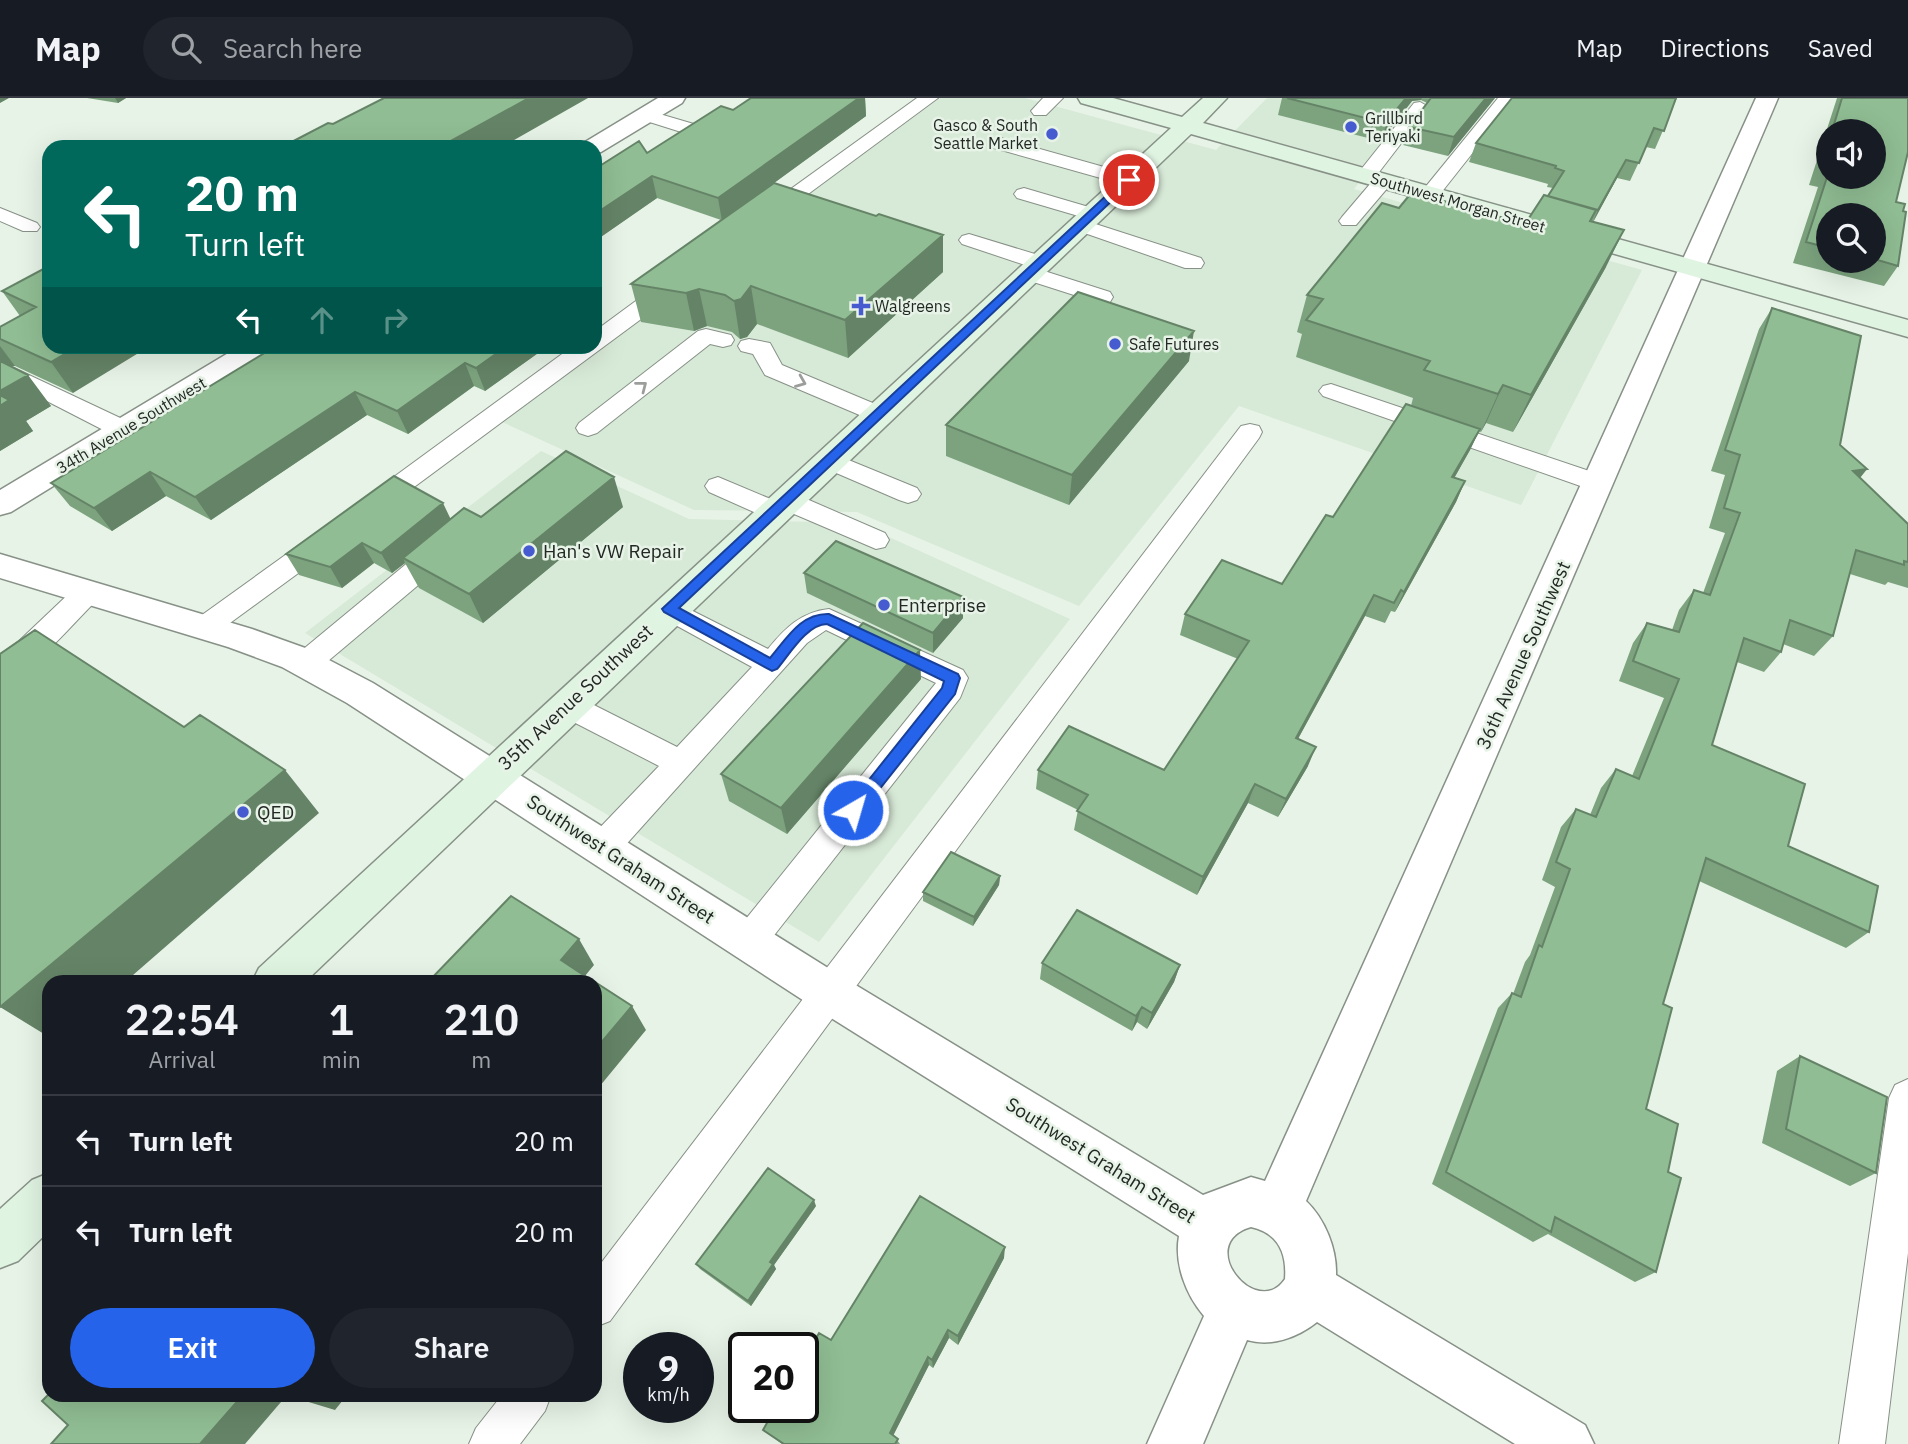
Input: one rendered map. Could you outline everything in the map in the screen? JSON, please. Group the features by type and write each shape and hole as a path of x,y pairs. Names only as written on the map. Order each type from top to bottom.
{"main road":[{"name":"Southwest Morgan Street","path":"1089,98 1908,329"},
{"name":"35th Avenue Southwest","path":"281,975 1216,98"},
{"path":"0,1243 42,1204"}],"street":[{"path":"602,142 674,98"},
{"name":"36th Avenue Southwest","path":"1277,1211 1767,98"},
{"name":"34th Avenue Southwest","path":"0,504 248,354"},
{"name":"Southwest Graham Street","path":"0,566 205,628 305,664 360,693 828,992 1208,1226"},
{"path":"1251,1202 1277,1211 1300,1230 1309,1249 1313,1268 1310,1288 1301,1303 1286,1314 1255,1317 1234,1308 1217,1293 1205,1273 1201,1256 1202,1240 1218,1213 1234,1204 1251,1202"},
{"path":"1310,1288 1566,1444"},
{"path":"1175,1444 1234,1308"}],"lane":[{"path":"750,229 814,191 872,148 929,98"},
{"path":"1040,111 1054,98"},
{"path":"1430,194 1507,98"},
{"path":"1349,220 1420,107"},
{"path":"646,115 697,131"},
{"path":"1001,144 1129,180"},
{"path":"1024,194 1193,263"},
{"path":"0,214 30,227"},
{"path":"969,240 1101,297"},
{"path":"602,337 684,277"},
{"path":"588,428 706,336 723,340"},
{"path":"749,346 762,348 774,370 878,414"},
{"path":"205,628 578,354"},
{"path":"14,375 124,430"},
{"path":"1331,391 1598,482"},
{"path":"602,1297 1250,432"},
{"path":"829,460 908,494"},
{"path":"719,486 876,540"},
{"path":"305,664 463,533"},
{"path":"0,670 29,649 87,593"},
{"path":"669,609 772,665"},
{"path":"601,849 804,628 817,619 829,619 953,678 949,690 749,942"},
{"path":"567,705 681,763"},
{"path":"1863,1444 1908,1098"},
{"path":"492,1444 524,1402"}],"shaded area":[{"path":"940,98 1025,98 1216,150 1267,98 1426,98 1354,189 1642,270 1521,505 1239,406 1079,606 857,512 694,510 500,421 591,354 602,354 602,346"},
{"path":"541,451 689,519 858,523 1070,619 819,942 305,633"}],"building":[{"path":"384,98 529,98 453,140 295,140 328,123 333,124"},
{"path":"751,98 859,98 718,198 652,176 602,209 602,165 639,141 647,153 721,106 733,110"},
{"path":"1287,98 1406,98 1387,121 1375,118 1373,120"},
{"path":"1431,98 1486,98 1454,137 1409,127"},
{"path":"1512,98 1676,98 1664,131 1654,128 1639,163 1626,160 1598,210 1548,196 1564,171 1555,168 1556,166 1476,143"},
{"path":"1842,98 1908,98 1908,152 1896,202 1905,204 1903,211 1906,212 1898,266 1886,262 1886,203 1819,203 1823,189 1886,189 1886,119 1836,119"},
{"path":"774,183 943,235 845,320 751,286 741,299 734,301 725,295 699,289 686,293 631,284"},
{"path":"1412,192 1525,224 1544,195 1596,210 1590,221 1624,230 1531,395 1503,385 1498,394 1424,370 1430,361 1306,320 1323,299 1307,295 1382,203 1399,208"},
{"path":"1816,211 1816,245 1806,242"},
{"path":"42,270 42,354 64,354 51,362 0,339 0,327 36,307 2,291"},
{"path":"1078,292 1194,331 1072,475 946,425"},
{"path":"1772,308 1861,336 1840,445 1867,469 1853,471 1908,524 1908,562 1904,561 1904,565 1856,550 1833,636 1790,620 1781,652 1744,638 1712,745 1805,784 1788,846 1878,886 1869,932 1706,858 1663,1004 1672,1008 1646,1109 1678,1124 1668,1172 1681,1178 1656,1272 1555,1217 1551,1232 1446,1172 1512,993 1521,997 1570,869 1556,862 1576,809 1596,817 1616,769 1639,779 1679,679 1633,661 1647,623 1679,632 1694,590 1710,595 1740,513 1724,508 1740,455 1725,450"},
{"path":"263,354 496,354 476,368 465,363 397,411 355,392 195,497 150,472 94,508 51,483"},
{"path":"0,361 28,375 0,391"},
{"path":"0,395 9,400 0,406"},
{"path":"1406,404 1480,429 1452,477 1465,481 1404,592 1401,590 1394,603 1374,595 1296,738 1316,747 1286,799 1255,784 1203,877 1077,811 1088,795 1038,770 1069,726 1164,770 1249,641 1185,614 1222,560 1282,584 1326,515 1333,517"},
{"path":"566,451 614,477 469,594 403,558 464,508 481,517"},
{"path":"394,476 443,503 381,553 362,543 330,567 286,554"},
{"path":"836,541 963,597 933,633 804,573"},
{"path":"863,623 920,650 781,808 721,774"},
{"path":"35,630 184,727 200,715 285,770 0,1007 0,654"},
{"path":"951,852 1000,876 974,917 923,892"},
{"path":"511,896 579,939 561,960 584,975 435,975"},
{"path":"1077,910 1180,965 1152,1013 1142,1007 1136,1016 1042,963"},
{"path":"602,987 632,1006 602,1042"},
{"path":"1800,1056 1887,1097 1876,1173 1786,1129"},
{"path":"768,1168 814,1200 770,1262 773,1264 748,1301 696,1264"},
{"path":"920,1196 1005,1247 958,1336 948,1330 932,1360 928,1357 890,1433 898,1439 895,1444 784,1444 763,1430 767,1423 819,1423 819,1333 831,1340"},
{"path":"43,1402 237,1402 200,1444 51,1444 68,1425"}],"place":[{"name":"Grillbird Teriyaki","path":"1351,127"},
{"name":"Gasco & South Seattle Market","path":"1052,134"},
{"name":"Walgreens","path":"861,306"},
{"name":"Safe Futures","path":"1115,344"},
{"name":"Han's VW Repair","path":"529,551"},
{"name":"Enterprise","path":"884,605"},
{"name":"QED","path":"243,812"}],"route":[{"path":"853,810 949,690 953,678 829,619 817,619 804,628 772,665 669,609 1129,180"}]}
